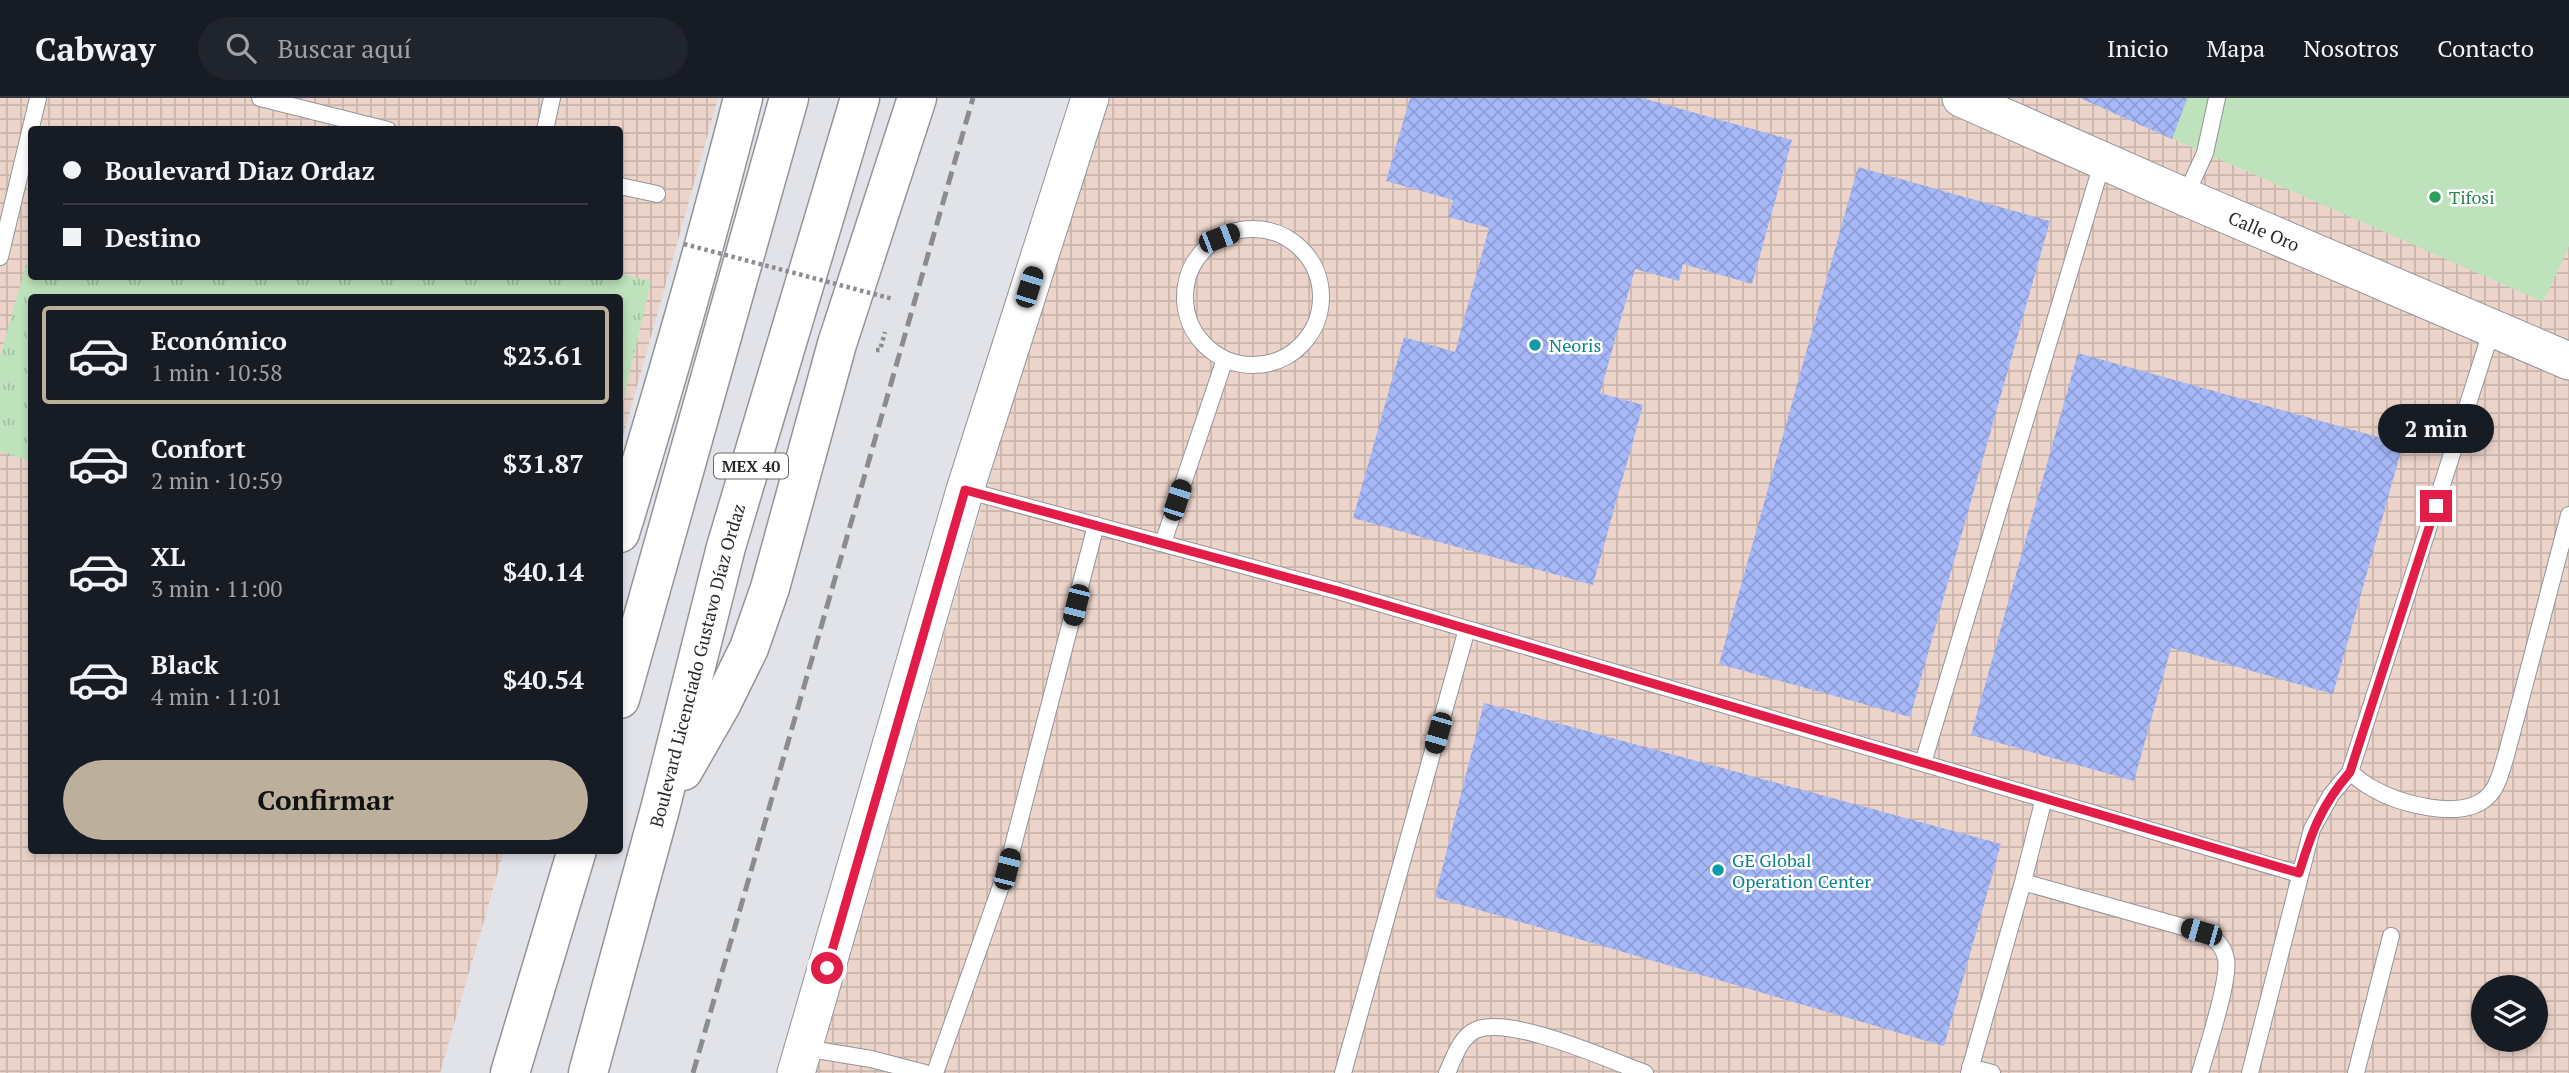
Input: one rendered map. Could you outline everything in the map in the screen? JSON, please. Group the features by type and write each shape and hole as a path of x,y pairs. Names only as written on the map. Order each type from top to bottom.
{"main road":[{"path":"623,523 725,171 743,98"},
{"path":"660,809 722,703 749,648 771,588 837,344 917,98"},
{"name":"MEX 40","path":"623,688 788,99"},
{"name":"Boulevard Licenciado Gustavo Díaz Ordaz","path":"588,1073 660,809 726,547 857,112"},
{"path":"510,1073 576,854"}],"street":[{"path":"800,1060 965,490 1090,98"},
{"name":"Calle Oro","path":"1961,98 2569,361"}],"lane":[{"path":"31,126 38,98"},
{"path":"260,98 372,126"},
{"path":"546,126 552,98"},
{"path":"2185,197 2205,153 2217,98"},
{"path":"0,257 28,140"},
{"path":"1923,763 2103,160"},
{"path":"623,187 657,194"},
{"path":"1239,230 1261,230 1281,235 1298,247 1312,263 1316,273 1320,284 1320,305 1315,325 1303,343 1287,357 1256,365 1225,359 1207,348 1194,331 1187,311 1185,290 1191,269 1203,252 1219,238 1239,230"},
{"path":"2249,1073 2312,829 2331,795 2350,772 2492,329"},
{"path":"1163,543 1225,359"},
{"path":"965,490 1467,629 2299,873"},
{"path":"2350,772 2373,789 2416,804 2449,810 2474,806 2487,798 2497,785 2506,756 2569,515"},
{"path":"935,1073 1007,869 1096,525"},
{"path":"1343,1073 1467,629"},
{"path":"1992,1073 1969,1070 2044,798"},
{"path":"2023,882 2201,932 2216,939 2224,953 2227,972 2200,1073"},
{"path":"2356,1073 2391,936"},
{"path":"1447,1073 1460,1045 1468,1035 1475,1030 1491,1026 1525,1030 1645,1073"},
{"path":"800,1060 871,1059 925,1073"}],"path":[{"path":"684,244 893,299"}],"shaded area":[{"path":"0,98 718,98 623,436 623,294 28,294 28,854 503,854 440,1073 0,1073"},
{"path":"1101,98 2569,98 2569,1073 816,1073"}],"green space":[{"name":"Tifosi","path":"2094,98 2569,98 2569,246 2543,302 2092,103"},
{"path":"28,258 28,280 623,280 623,275 651,281 623,402 623,294 28,294 28,460 0,452 0,356"}],"building":[{"name":"Neoris","path":"1410,98 1642,98 1792,140 1752,284 1683,264 1679,281 1635,269 1600,393 1643,405 1593,585 1353,518 1404,337 1455,352 1489,228 1448,217 1453,200 1386,181"},
{"path":"2080,98 2186,98 2187,99 2172,139"},
{"path":"1858,167 2050,221 1910,717 1719,664"},
{"path":"2078,353 2403,444 2333,694 2171,648 2134,781 1971,735"},
{"name":"GE Global Operation Center","path":"1484,703 2001,844 1944,1046 1435,897"}],"railway":[{"path":"693,1073 973,98"}],"place":[{"name":"Tifosi","path":"2435,197"},
{"name":"Neoris","path":"1535,345"},
{"name":"GE Global Operation Center","path":"1718,870"}],"route":[{"path":"827,968 965,490 1338,591 2299,873 2312,829 2331,795 2350,772 2436,506"}]}
